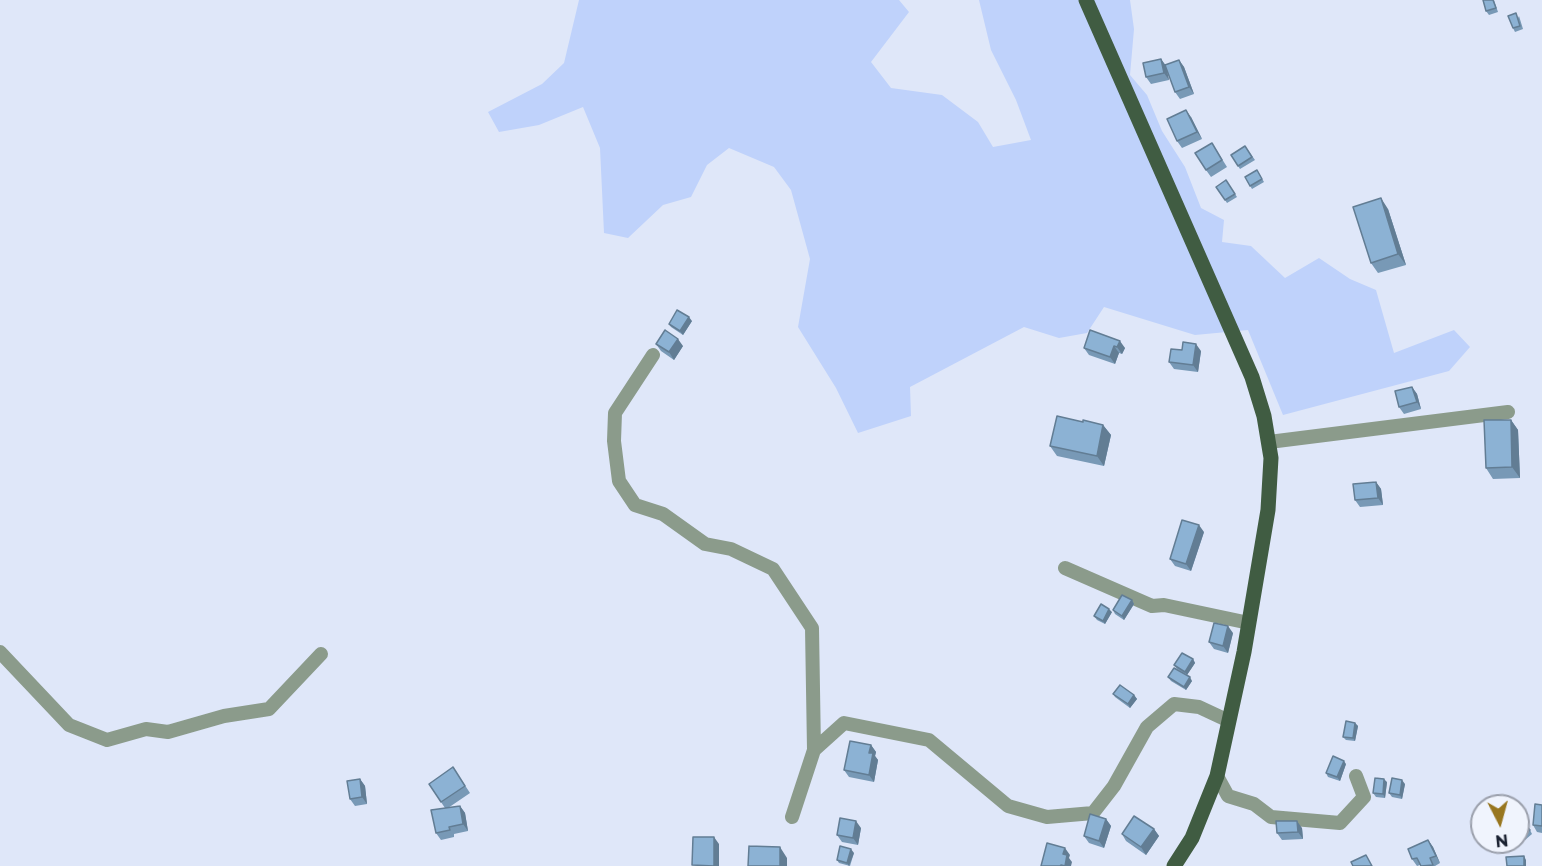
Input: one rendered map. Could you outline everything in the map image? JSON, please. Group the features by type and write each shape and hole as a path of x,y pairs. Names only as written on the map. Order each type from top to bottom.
{"main road":[{"path":"1086,0 1252,378 1264,416 1269,442 1271,471 1268,510 1249,623 1229,721 1216,776 1192,838 1174,866"}],"street":[{"path":"653,355 615,413 614,441 619,482 635,506 663,514 705,544 731,549 773,569 812,628 814,750 792,817"},
{"path":"1269,442 1508,412"},
{"path":"1065,568 1152,606 1164,605 1249,623"},
{"path":"0,652 69,725 107,741 146,729 168,732 224,716 269,709 321,654"},
{"path":"814,750 844,723 929,740 1008,806 1047,818 1093,813 1114,786 1147,727 1174,704 1198,707 1229,721"},
{"path":"1216,776 1228,796 1254,804 1271,817 1340,823 1364,797 1356,776"}],"shaded area":[{"path":"579,0 899,0 909,12 871,62 891,88 942,95 978,122 993,147 1031,140 1016,100 991,50 979,0 1130,0 1134,29 1130,75 1147,95 1162,131 1185,167 1201,208 1224,220 1222,242 1251,246 1285,278 1319,258 1350,279 1376,290 1394,353 1454,330 1470,347 1449,371 1283,415 1248,330 1195,335 1104,307 1087,333 1059,338 1024,327 910,387 911,416 858,433 836,388 798,327 810,259 791,190 774,167 729,148 707,165 691,197 663,205 628,238 604,233 600,148 583,107 539,125 499,132 488,112 542,84 564,63"}],"building":[{"path":"1483,0 1493,0 1496,8 1486,11"},
{"path":"1516,13 1520,26 1513,28 1508,16"},
{"path":"1161,59 1164,73 1146,77 1143,63"},
{"path":"1179,60 1189,87 1175,92 1165,65"},
{"path":"1186,110 1197,132 1177,141 1167,119"},
{"path":"1212,143 1222,160 1206,170 1195,153"},
{"path":"1245,146 1252,157 1238,166 1231,155"},
{"path":"1257,170 1262,179 1250,186 1245,177"},
{"path":"1226,180 1235,194 1225,200 1216,187"},
{"path":"1381,198 1398,254 1371,263 1353,207"},
{"path":"677,310 689,317 680,331 669,324"},
{"path":"665,330 678,339 669,352 656,344"},
{"path":"1090,330 1120,341 1117,347 1114,346 1110,357 1084,348"},
{"path":"1183,342 1196,344 1193,365 1169,362 1171,349 1182,350"},
{"path":"1412,387 1417,402 1399,407 1395,391"},
{"path":"1057,416 1103,425 1097,456 1050,446"},
{"path":"1484,420 1511,420 1512,467 1486,468"},
{"path":"1376,482 1378,498 1355,500 1353,484"},
{"path":"1182,520 1199,525 1186,564 1170,559"},
{"path":"1122,595 1132,600 1122,616 1113,610"},
{"path":"1101,604 1109,609 1103,621 1094,616"},
{"path":"1214,623 1228,626 1223,646 1209,642"},
{"path":"1182,653 1193,659 1185,672 1174,665"},
{"path":"1174,668 1190,677 1184,687 1168,677"},
{"path":"1120,685 1134,695 1128,704 1113,694"},
{"path":"1346,721 1355,723 1353,738 1343,737"},
{"path":"850,741 871,745 869,753 873,753 869,775 844,770"},
{"path":"1333,756 1344,761 1337,777 1326,773"},
{"path":"453,767 465,786 441,802 429,784"},
{"path":"1375,778 1384,779 1383,794 1373,793"},
{"path":"1392,778 1402,780 1400,795 1389,793"},
{"path":"360,779 362,797 350,799 347,781"},
{"path":"1535,804 1542,805 1542,826 1533,825"},
{"path":"460,806 463,824 436,833 431,810"},
{"path":"1090,814 1106,819 1099,841 1084,836"},
{"path":"1134,816 1154,829 1141,847 1122,834"},
{"path":"840,818 856,821 853,838 837,835"},
{"path":"1276,821 1297,821 1298,832 1277,833"},
{"path":"693,837 714,837 714,866 692,865"},
{"path":"1428,840 1436,856 1430,858 1433,865 1421,866 1417,858 1412,859 1408,849"},
{"path":"1047,843 1065,848 1063,854 1067,855 1065,866 1041,866"},
{"path":"749,846 780,847 780,866 748,866"},
{"path":"840,846 851,849 847,863 837,860"},
{"path":"1366,855 1372,866 1353,866 1351,862"},
{"path":"1524,856 1524,866 1507,866 1506,857"}]}
